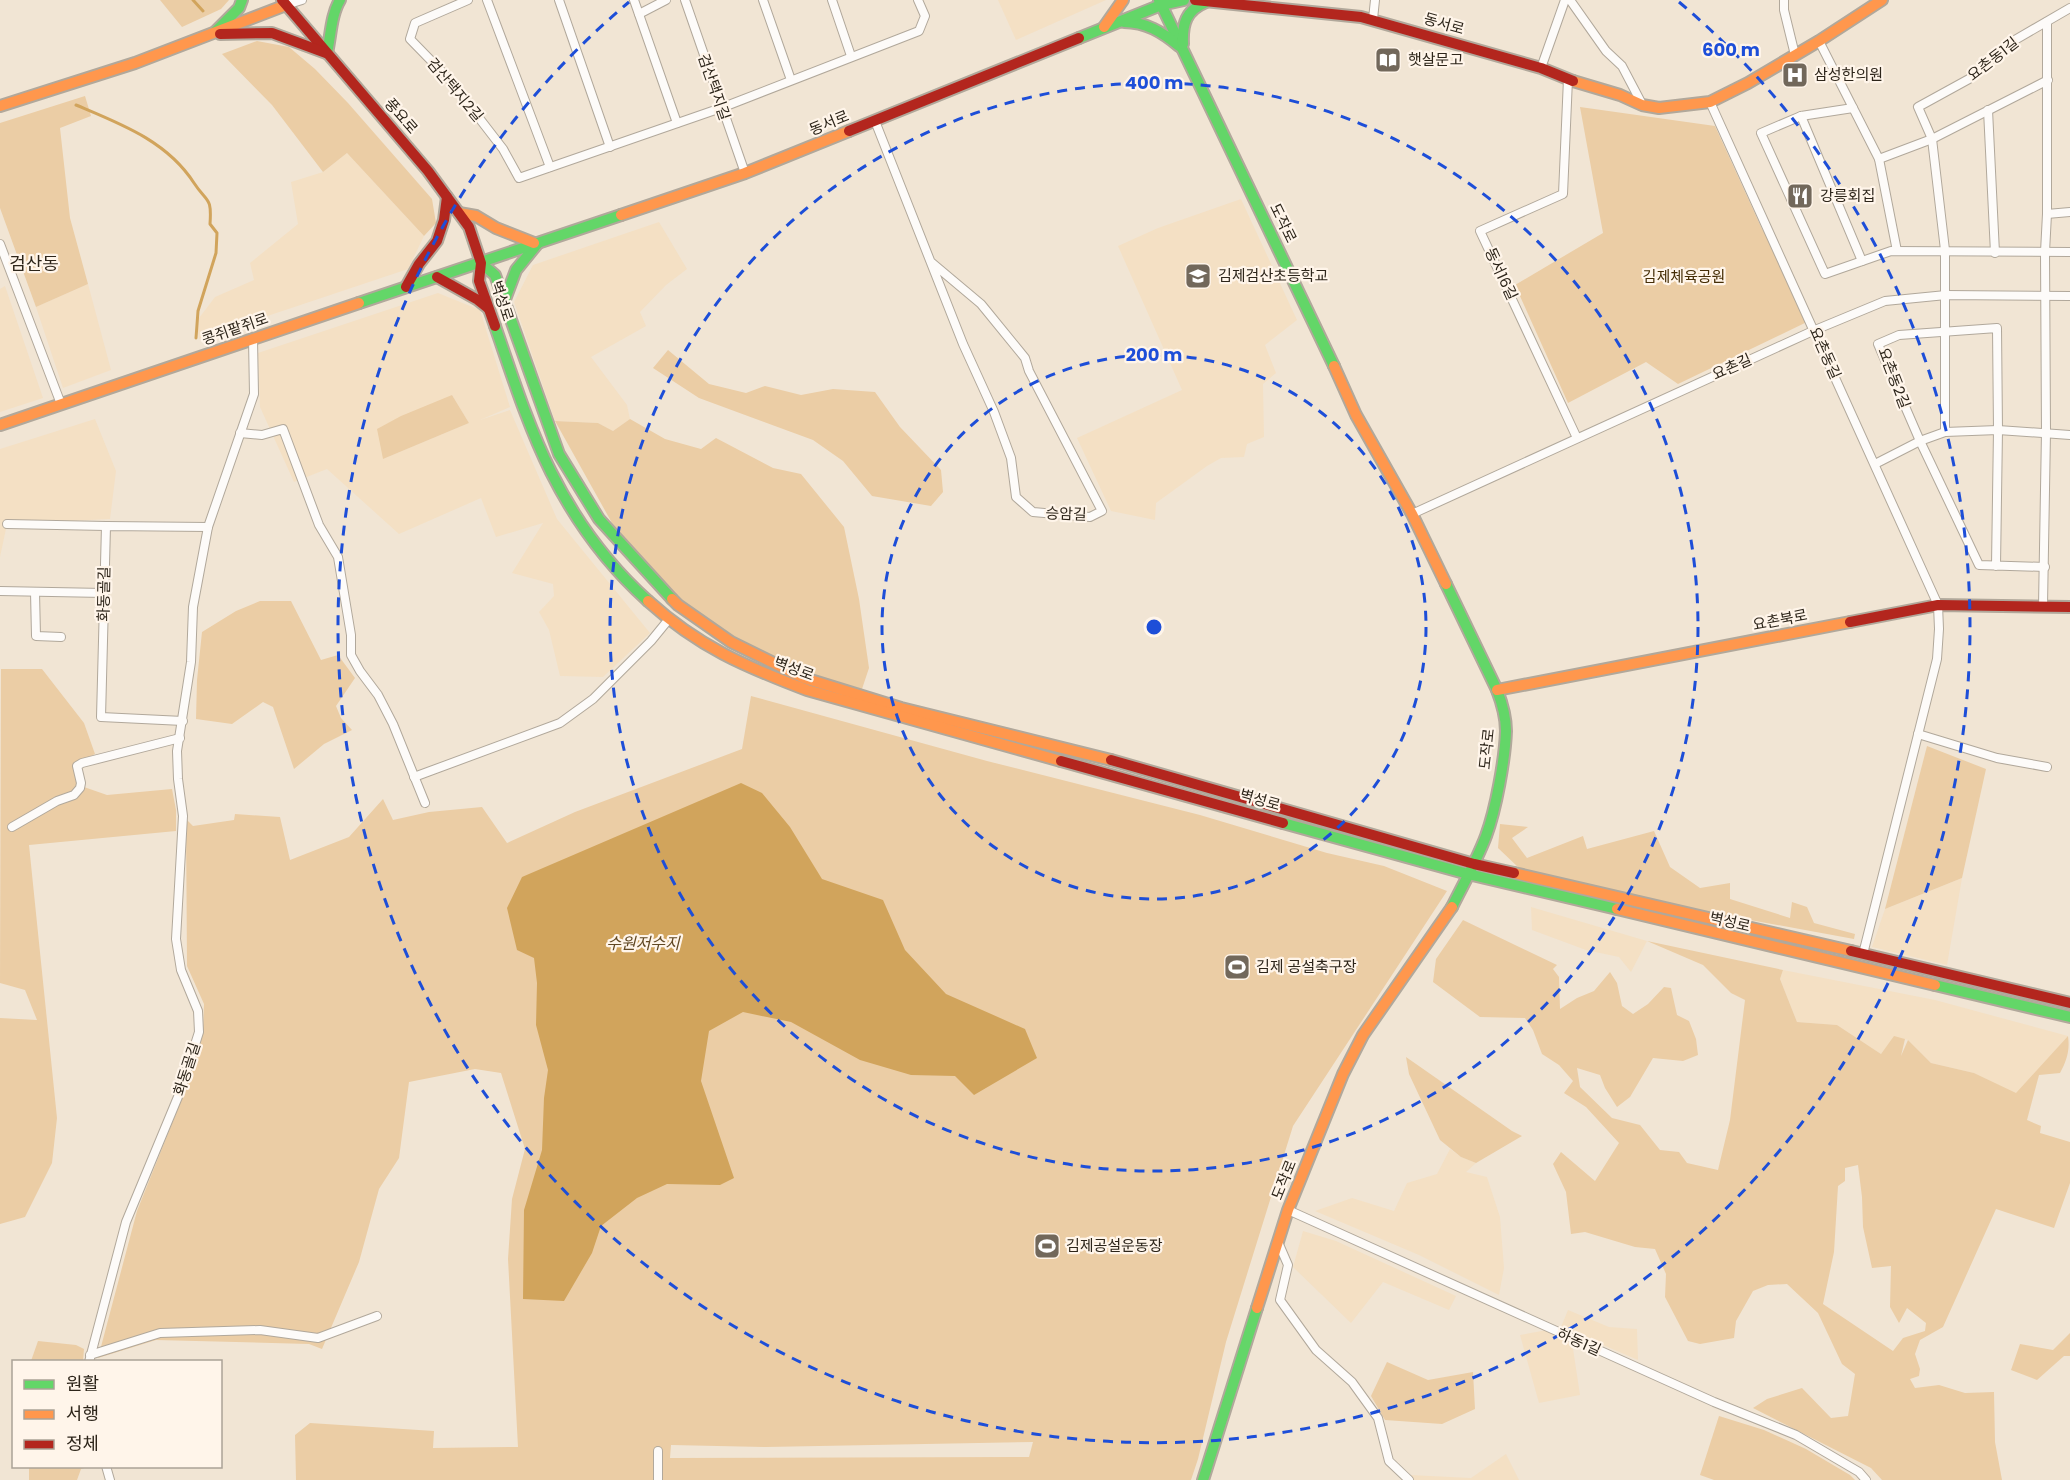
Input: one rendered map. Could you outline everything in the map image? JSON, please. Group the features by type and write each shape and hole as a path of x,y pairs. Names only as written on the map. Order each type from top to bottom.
{"main road":[{"path":"214,33 239,8 242,0"},
{"path":"214,33 272,33 327,53 334,10 340,0"},
{"path":"1102,28 1123,0"},
{"name":"동서로","path":"481,263 745,173 1118,22 1160,2 1184,0"},
{"name":"동서로","path":"1195,0 1257,3 1372,19 1541,68 1568,80 1620,95 1642,105 1659,108 1710,102 1748,83 1819,41 1882,0"},
{"path":"1183,50 1182,27 1186,16 1191,9 1210,1"},
{"name":"도작로","path":"1160,2 1356,415 1412,514 1497,690 1503,705 1506,729 1501,768 1487,834 1446,917 1363,1035 1343,1074 1288,1210 1203,1480"},
{"path":"0,106 135,63 284,3"},
{"name":"풍요로","path":"284,3 428,171 469,227 481,263"},
{"path":"1118,22 1137,21 1150,25 1164,33 1183,50"},
{"path":"406,287 419,264 437,241 444,220 447,197"},
{"path":"459,213 476,216 496,228 538,242 516,270 504,302"},
{"name":"콩쥐팥쥐로","path":"0,425 481,263"},
{"name":"벽성로","path":"481,263 495,275 559,454 599,519 678,605 731,642 804,678 901,708 1089,754 1471,869 1863,954 2070,1003"},
{"name":"벽성로","path":"481,263 479,281 518,394 553,475 595,542 632,586 669,619 711,648 756,670 807,690 1471,869 2070,1017"},
{"path":"437,277 478,300 489,310"},
{"name":"요촌북로","path":"1497,690 1938,605 2070,607"}],"street":[{"path":"284,3 302,0"},
{"name":"검산택지2길","path":"468,0 415,23 410,39 449,79 502,149 519,178 721,108 919,31 925,16 918,0"},
{"path":"487,0 550,167"},
{"path":"559,0 610,147"},
{"path":"634,0 677,123"},
{"path":"639,14 666,0"},
{"name":"검산택지길","path":"685,0 745,173"},
{"path":"763,0 791,80"},
{"path":"832,0 851,56"},
{"path":"1372,19 1375,0"},
{"path":"1541,68 1565,0"},
{"path":"1570,0 1606,51 1622,66 1642,105"},
{"path":"1784,0 1784,10 1795,55"},
{"path":"2043,606 2048,80 2046,22 2070,8"},
{"name":"요촌동1길","path":"1945,332 1945,250 1932,139 1918,107 1969,79 2008,44 2046,22"},
{"path":"1819,41 1879,159 1897,251"},
{"name":"동서16길","path":"1568,80 1563,194 1480,231 1577,438"},
{"path":"1879,159 1932,139 2048,80"},
{"name":"요촌동길","path":"1710,102 1938,605"},
{"path":"1853,108 1800,116 1761,133 1825,274 1891,251 2070,252"},
{"path":"1988,110 1995,253"},
{"path":"1800,116 1862,261"},
{"name":"승암길","path":"875,120 963,344 994,412 1011,458 1016,497 1033,512 1090,517 1102,511 1029,371 1025,358 981,304 931,262"},
{"path":"2047,214 2070,212"},
{"path":"0,244 61,404"},
{"name":"요촌길","path":"1412,514 1815,330 1885,301 1946,295 2070,296"},
{"name":"요촌동2길","path":"1996,566 1997,328 1899,335 1878,344 1920,441 1979,565 1996,566 2045,567"},
{"path":"1945,332 1945,432"},
{"name":"화동골길","path":"90,1358 126,1222 180,1092 199,1032 198,1011 181,970 176,939 183,816 177,751 191,662 193,607 208,527 254,394 253,339"},
{"path":"240,432 262,435 283,429 319,525 338,557 351,635 351,655 378,695 393,724 425,804"},
{"path":"1875,464 1920,441 1945,432 1998,429 2070,435"},
{"path":"7,524 208,527"},
{"name":"화동골길","path":"106,526 101,717 183,721"},
{"path":"0,591 104,593"},
{"path":"35,591 36,636 61,637"},
{"path":"1863,954 1937,659 1938,605"},
{"path":"414,777 560,723 593,699 651,641 669,619"},
{"path":"1918,734 1997,758 2047,768"},
{"path":"12,827 57,801 74,795 81,783 77,766 82,763 180,738"},
{"name":"하동1길","path":"1288,1210 1704,1398 1796,1435 1859,1472 1866,1480"},
{"path":"1278,1240 1288,1265 1280,1300 1316,1350 1352,1382 1378,1418 1389,1461 1410,1480"},
{"name":"화동골길","path":"90,1358 160,1333 260,1330 318,1338 377,1316"},
{"path":"658,1451 658,1480"}],"shaded area":[{"path":"998,0 1106,0 1016,40"},
{"path":"347,153 424,236 408,269 199,339 196,322 215,297 254,280 250,263 298,224 291,182 323,172"},
{"path":"1241,199 1297,320 1265,345 1276,373 1263,384 1264,437 1247,444 1244,457 1221,458 1156,503 1155,520 1111,511 1077,438 1182,390 1118,246 1158,228"},
{"path":"659,222 687,269 666,285 640,312 646,326 591,357 627,405 630,419 613,431 598,423 555,421 514,302 533,265"},
{"path":"88,284 111,370 63,388 36,307"},
{"path":"5,286 43,398 0,412 0,289"},
{"path":"438,293 480,310 510,407 480,420 510,410 557,519 650,633 603,677 560,676 549,630 539,612 554,596 553,584 512,573 543,523 496,537 481,498 399,534 327,469 294,482 260,407 258,353","holes":["452,395 469,423 383,459"]},
{"path":"95,419 116,471 110,519 7,524 0,557 0,449"},
{"path":"1962,878 1947,965 1872,947 1885,909"},
{"path":"1531,907 1647,941 1631,972 1619,957 1586,950 1532,930"},
{"path":"1783,970 1935,1000 2068,1036 2016,1094 1974,1073 1931,1063 1908,1040 1894,1037 1881,1054 1837,1025 1797,1022 1780,979"},
{"path":"1450,1149 1461,1157 1476,1163 1466,1172 1487,1177 1500,1217 1504,1268 1499,1295 1419,1255 1315,1211 1352,1198 1394,1211 1407,1183 1437,1174"},
{"path":"1303,1231 1336,1241 1456,1296 1449,1310 1383,1282 1351,1323 1293,1267"},
{"path":"1568,1310 1609,1327 1637,1329 1638,1360 1561,1327"},
{"path":"1547,1330 1572,1342 1580,1395 1539,1403 1520,1335"},
{"path":"1506,1454 1519,1480 1413,1480 1410,1475 1471,1478"}],"green space":[{"path":"160,0 229,0 221,9 182,27"},
{"path":"257,41 289,47 315,69 432,199 436,223 424,236 347,153 323,172 272,105 222,54"},
{"path":"85,96 91,116 60,128 70,218 88,284 36,307 0,208 0,123"},
{"name":"김제체육공원","path":"1580,107 1715,126 1762,229 1793,281 1809,321 1678,384 1646,362 1568,403 1515,285 1603,233"},
{"path":"668,350 709,384 746,393 765,386 801,395 833,389 875,392 900,427 941,470 943,492 931,506 872,496 843,461 813,440 699,398 653,368"},
{"path":"452,395 469,423 383,459 377,429 401,416"},
{"path":"630,419 665,439 701,449 716,438 773,468 801,474 844,527 859,599 869,668 862,689 806,673 729,635 674,595 612,523 555,421 598,423 613,431"},
{"path":"260,601 291,601 321,660 338,655 355,678 336,706 341,718 352,730 324,744 294,769 273,707 263,702 232,724 196,719 202,632 236,611"},
{"path":"1,669 42,669 84,723 95,754 75,764 84,787 107,795 172,789 176,810 176,831 29,845 57,1118 52,1163 25,1217 0,1224 0,1018 37,1020 25,990 0,983"},
{"path":"751,696 987,761 1200,815 1327,853 1384,866 1447,891 1293,1126 1226,1342 1191,1480 296,1480 295,1435 310,1423 434,1431 433,1448 518,1447 508,1259 512,1199 525,1149 501,1073 475,1069 409,1082 399,1158 379,1189 359,1262 322,1349 309,1344 156,1340 98,1358 137,1211 187,1086 203,1032 204,1004 187,966 186,819 193,826 234,820 235,814 280,817 290,860 349,837 383,799 393,820 429,812 482,807 507,843 575,812 742,749","holes":["1033,1442 1029,1457 670,1458 671,1445 766,1447"]},
{"path":"1927,746 1986,769 1962,878 1885,909"},
{"path":"1500,824 1528,827 1512,838 1527,858 1583,836 1587,849 1654,831 1670,867 1700,888 1730,883 1730,899 1790,918 1792,902 1807,907 1814,923 1855,934 1854,939 1696,910 1519,868 1498,848"},
{"path":"1463,920 1557,965 1553,969 1559,977 1560,1009 1594,991 1610,972 1617,983 1622,1006 1633,1014 1648,1004 1664,987 1671,988 1677,1015 1689,1021 1696,1039 1698,1055 1683,1061 1653,1058 1630,1097 1617,1107 1600,1075 1577,1068 1580,1087 1612,1118 1640,1125 1660,1150 1679,1152 1687,1163 1718,1170 1730,1120 1745,1000 1731,993 1703,965 1647,941 1783,970 1780,979 1797,1022 1837,1025 1881,1054 1894,1036 1905,1039 1901,1056 1908,1040 1931,1063 1974,1073 2016,1093 2068,1036 2068,1050 2060,1073 2039,1075 2027,1120 2041,1126 2040,1133 2070,1142 2070,1183 2054,1228 1996,1209 1943,1327 1920,1340 1915,1354 1920,1369 1919,1376 1910,1379 1915,1388 1939,1385 1965,1393 1994,1392 1995,1442 2002,1480 1882,1480 1871,1468 1753,1408 1767,1399 1802,1388 1831,1418 1848,1416 1855,1374 1842,1364 1818,1313 1787,1284 1768,1285 1753,1291 1736,1321 1734,1338 1700,1344 1688,1341 1665,1297 1666,1274 1655,1249 1635,1247 1585,1232 1571,1234 1566,1192 1553,1164 1561,1152 1595,1181 1619,1143 1586,1107 1564,1093 1573,1081 1559,1065 1542,1054 1533,1030 1525,1018 1480,1017 1433,982 1436,959","holes":["1858,1165 1863,1227 1872,1268 1891,1266 1890,1307 1899,1323 1907,1308 1926,1323 1925,1331 1903,1338 1893,1351 1823,1304 1834,1252 1838,1186 1845,1181 1845,1168"]},
{"path":"1406,1057 1522,1136 1476,1163 1461,1157 1440,1140 1409,1074"},
{"path":"2070,1333 2070,1356 2064,1356 2037,1380 2011,1370 2020,1344 2053,1350"},
{"path":"38,1341 76,1345 84,1349 83,1360 31,1360"},
{"path":"1387,1362 1428,1380 1473,1372 1475,1409 1442,1424 1385,1420 1371,1396"},
{"path":"1719,1416 1764,1430 1806,1449 1855,1480 1714,1480 1700,1475"},
{"path":"29,1468 84,1468 81,1469 77,1480 29,1480"}],"water":[{"name":"수원저수지","path":"741,783 762,793 790,827 822,879 883,900 905,950 946,994 1025,1029 1037,1058 974,1095 955,1076 911,1075 860,1060 791,1022 743,1012 709,1031 701,1081 734,1178 720,1185 667,1184 637,1198 601,1226 592,1253 564,1301 523,1299 524,1210 542,1150 544,1098 548,1070 536,1025 537,983 534,958 517,950 507,908 522,877"}],"waterway":[{"path":"193,0 203,11"},
{"path":"76,105 126,127 157,145 183,168 208,200 210,224 217,233 216,253 198,311 196,338"}],"traffic: fast":[{"path":"216,31 239,8 242,0"},
{"path":"327,53 333,19 340,0"},
{"path":"1159,0 1334,366"},
{"path":"1079,38 1161,5 1184,0"},
{"path":"1183,44 1183,30 1187,18 1194,9 1206,2"},
{"path":"1124,22 1132,22 1153,29 1179,46"},
{"path":"359,303 621,215"},
{"path":"504,302 516,270 538,243"},
{"path":"481,263 495,275 559,454 599,519 672,599"},
{"path":"495,326 528,419 560,490 606,557 648,601"},
{"path":"1446,584 1497,690 1506,731 1504,755 1490,825 1479,854 1452,907"},
{"path":"1283,823 1468,874 1617,909"},
{"path":"1935,985 2070,1017"},
{"path":"1203,1480 1257,1308"}],"traffic: slow":[{"path":"1104,27 1123,0"},
{"path":"1573,81 1620,95 1642,105 1659,108 1710,102 1748,83 1819,41 1882,0"},
{"path":"0,106 135,63 286,5"},
{"path":"621,215 745,173 849,131"},
{"path":"459,213 476,216 496,228 534,243"},
{"path":"0,425 359,303"},
{"path":"1334,366 1356,415 1412,514 1446,584"},
{"path":"672,599 731,642 804,678 901,708 1111,760"},
{"path":"648,601 686,631 723,654 807,690 1061,761"},
{"path":"1497,690 1850,622"},
{"path":"1514,873 1851,951"},
{"path":"1257,1308 1288,1210 1343,1074 1363,1035 1452,907"},
{"path":"1617,909 1935,985"}],"traffic: jam":[{"path":"282,0 428,171 469,227 481,263 479,281 495,326"},
{"path":"1195,0 1361,17 1541,68 1573,81"},
{"path":"220,34 272,33 326,53"},
{"path":"849,131 1079,38"},
{"path":"406,287 419,264 437,241 444,220 447,197"},
{"path":"437,277 488,308"},
{"path":"1850,622 1938,605 2070,607"},
{"path":"1111,760 1474,864 1514,873"},
{"path":"1061,761 1283,823"},
{"path":"1851,951 2070,1003"}],"place":[{"name":"햇살문고","path":"1388,60"},
{"name":"삼성한의원","path":"1795,75"},
{"name":"강릉회집","path":"1800,196"},
{"name":"김제검산초등학교","path":"1198,276"},
{"name":"김제 공설축구장","path":"1237,967"},
{"name":"김제공설운동장","path":"1047,1246"}],"district":[{"name":"검산동","path":"34,264"}]}
